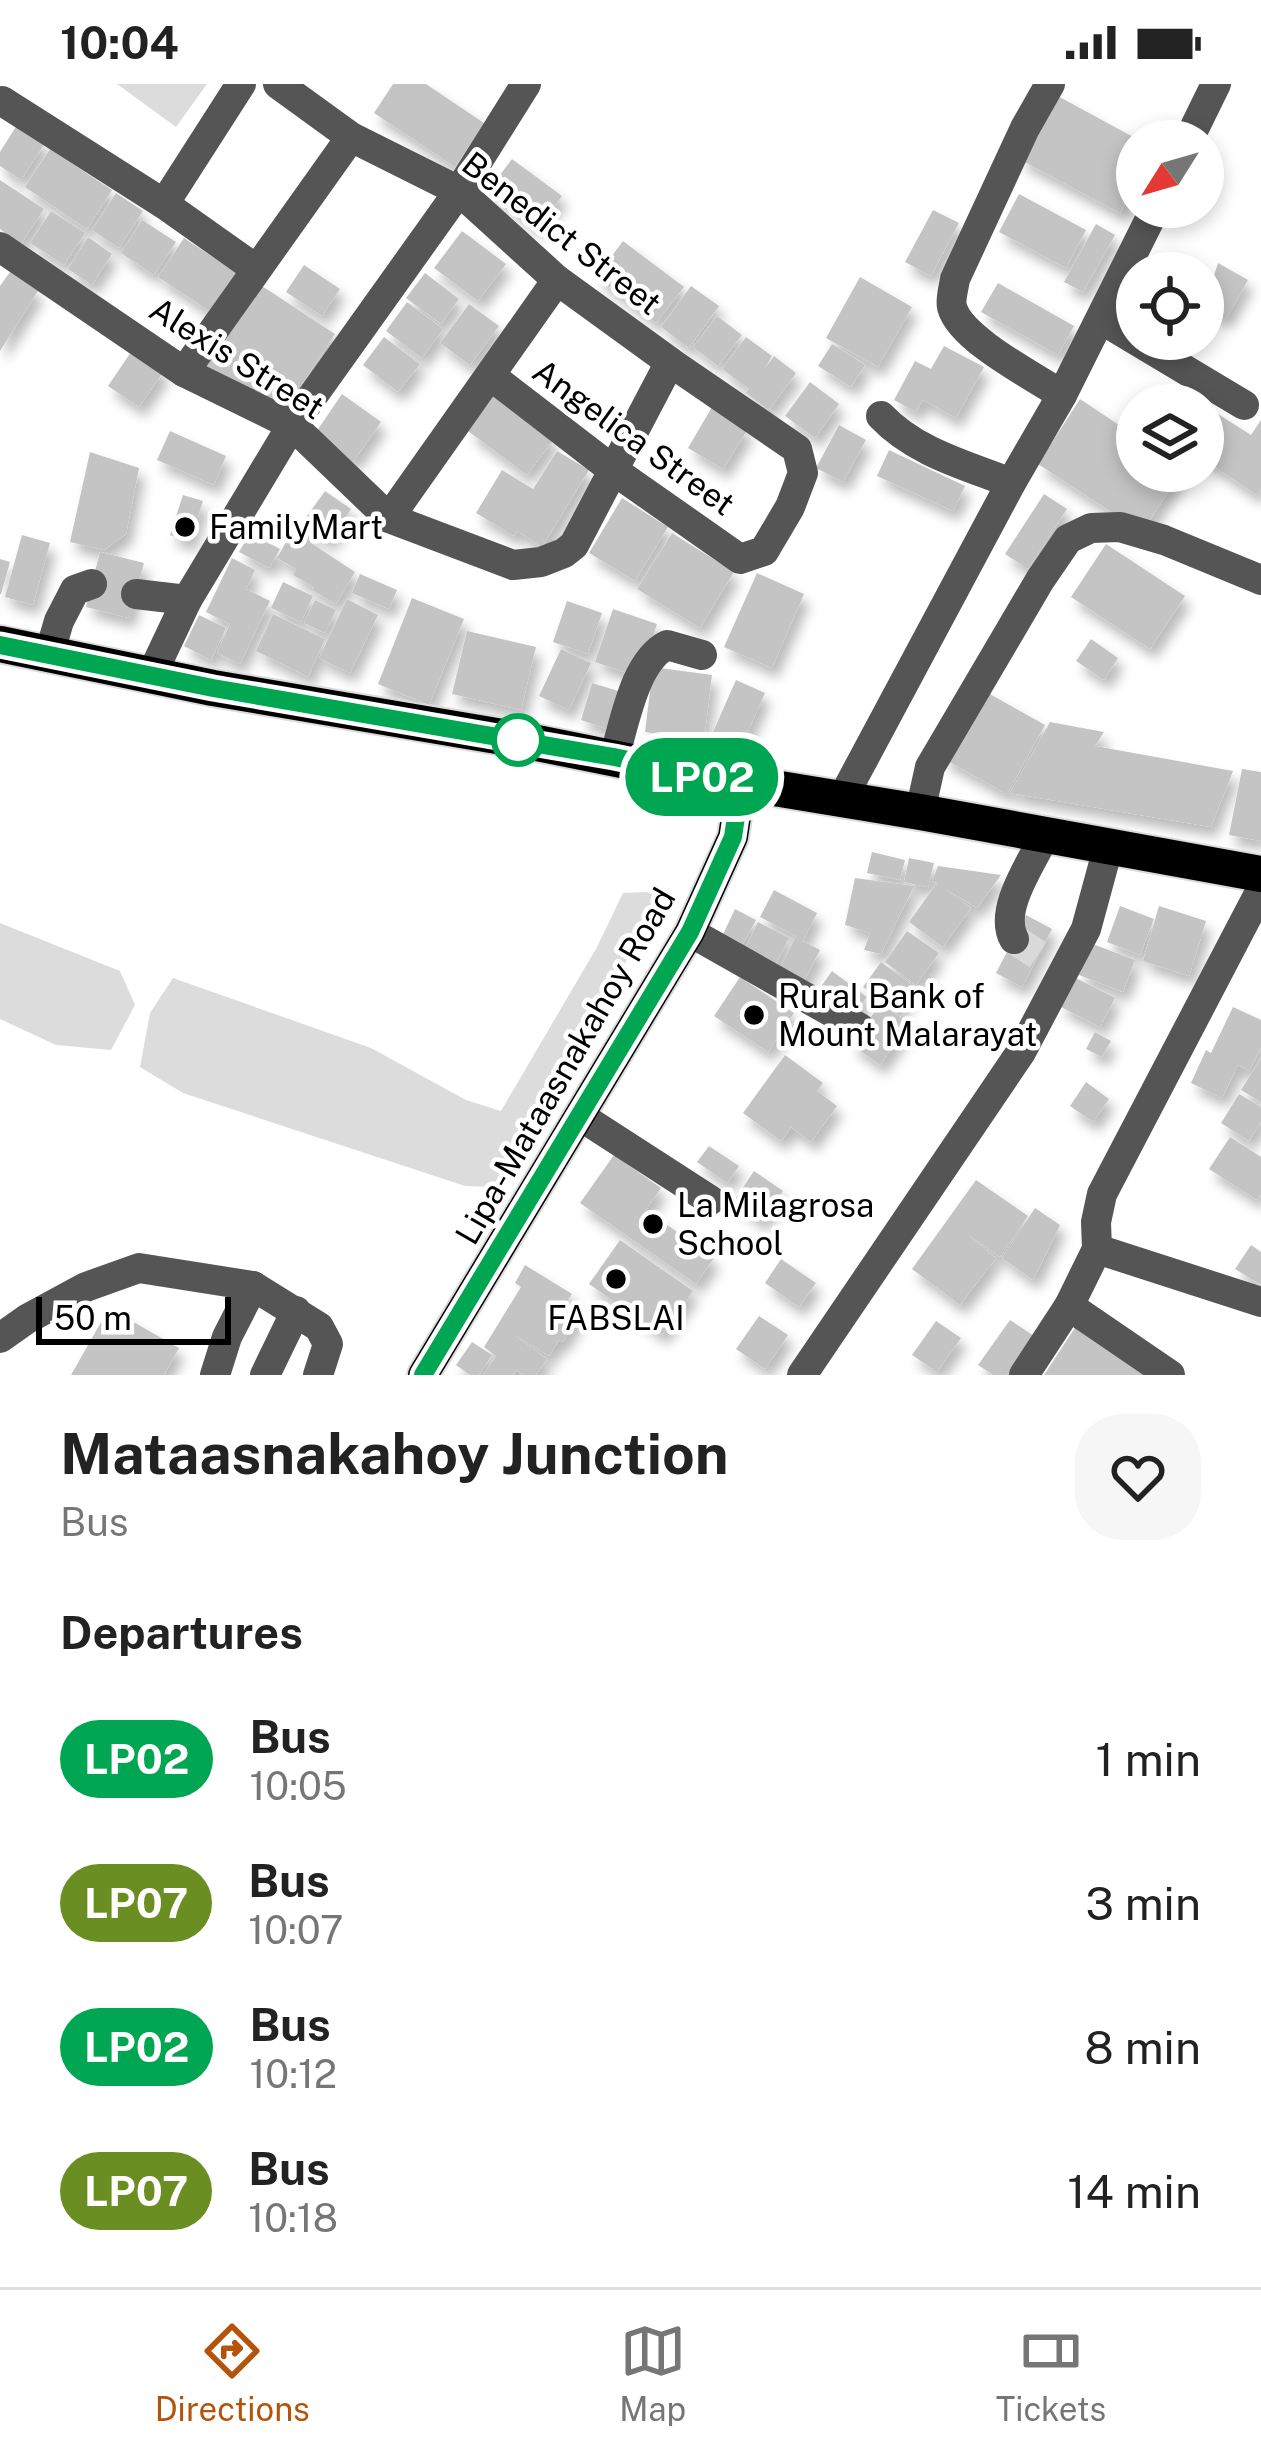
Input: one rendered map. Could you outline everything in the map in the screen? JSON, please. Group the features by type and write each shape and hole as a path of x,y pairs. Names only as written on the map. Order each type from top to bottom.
{"highway":[{"path":"0,644 213,688 1261,874"}],"main road":[{"name":"Lipa-Mataasnakahoy Road","path":"423,1375 690,932 733,837 741,783"}],"street":[{"path":"164,204 241,84"},
{"name":"Benedict Street","path":"278,84 351,137 459,190 556,280 797,449"},
{"path":"1050,84 955,279 951,305 962,326 1062,395"},
{"path":"152,674 187,600 292,425 459,190 522,86"},
{"path":"1197,120 1212,86"},
{"path":"5,97 256,268"},
{"path":"184,372 351,137"},
{"path":"842,799 1102,320 1146,228"},
{"name":"Alexis Street","path":"0,248 184,372 292,425 389,518 513,565 541,562 574,545 670,362"},
{"path":"389,518 556,280"},
{"path":"1102,320 1244,405"},
{"name":"Angelica Street","path":"491,376 740,559 764,551 790,507 803,473 797,449"},
{"path":"881,416 896,432 938,455 1011,483"},
{"path":"920,812 930,767 1068,539 1091,528 1120,527 1261,580"},
{"path":"50,655 59,621 75,590 92,584"},
{"path":"136,594 187,600"},
{"path":"614,757 642,669 656,651 667,646 702,655"},
{"path":"1040,954 1007,927 1010,906 1045,836"},
{"path":"802,1375 1021,1052 1040,954 1085,929 1108,848"},
{"path":"1024,1375 1069,1306 1097,1249 1102,1194 1261,890"},
{"path":"690,932 860,1028"},
{"path":"580,1116 710,1201"},
{"path":"1097,1249 1261,1302"},
{"path":"0,1338 86,1288 140,1268 253,1286 296,1311 319,1328 328,1344 318,1375"},
{"path":"215,1375 227,1337 253,1286"},
{"path":"1069,1306 1170,1375"},
{"path":"265,1375 296,1311"}],"shaded area":[{"path":"117,84 207,84 176,127"},
{"path":"647,892 661,899 513,1162 493,1187 465,1186 183,1093 140,1067 150,1013 173,978 371,1048 466,1100 501,1111 597,947 623,893"},
{"path":"0,923 120,971 135,1005 111,1050 56,1045 0,1019"}],"building":[{"path":"393,84 426,84 484,123 455,167 374,113"},
{"path":"1054,94 1116,128 1116,211 1019,159"},
{"path":"17,125 45,143 21,180 0,166 0,152"},
{"path":"50,149 112,190 87,229 25,187"},
{"path":"512,159 562,196 537,229 488,191"},
{"path":"0,180 44,209 21,244 0,229"},
{"path":"116,193 143,211 119,248 92,230"},
{"path":"1019,194 1086,230 1066,268 999,232"},
{"path":"933,210 959,223 931,276 905,262"},
{"path":"51,211 85,233 64,265 30,243"},
{"path":"142,220 176,242 154,275 121,253"},
{"path":"1096,224 1115,235 1083,292 1064,282"},
{"path":"462,231 506,264 478,301 434,268"},
{"path":"88,237 112,254 92,285 68,269"},
{"path":"184,238 237,273 211,312 158,277"},
{"path":"623,241 684,287 656,323 596,277"},
{"path":"304,265 340,289 322,316 286,292"},
{"path":"1224,266 1248,280 1224,318"},
{"path":"10,272 38,291 0,351 0,286"},
{"path":"425,273 459,299 441,324 406,298"},
{"path":"860,277 912,307 878,367 826,338"},
{"path":"998,283 1074,326 1058,355 981,312"},
{"path":"259,284 335,334 281,416 205,366"},
{"path":"691,286 719,306 689,348 661,327"},
{"path":"407,302 443,329 422,358 386,331"},
{"path":"469,304 499,326 470,365 440,343"},
{"path":"717,316 742,335 718,366 693,347"},
{"path":"384,337 420,364 398,392 363,365"},
{"path":"746,337 772,356 763,371 774,356 796,373 769,410 722,369"},
{"path":"832,344 865,365 851,387 818,366"},
{"path":"944,346 984,367 956,418 923,400 916,412 894,400 915,361 931,369"},
{"path":"133,349 164,371 139,407 108,386"},
{"path":"810,382 839,404 815,438 785,416"},
{"path":"342,394 381,422 353,462 314,435"},
{"path":"494,395 554,439 527,475 468,431"},
{"path":"1080,399 1116,423 1116,492 1168,492 1142,532 1038,464"},
{"path":"712,407 748,429 723,469 688,448"},
{"path":"1224,418 1251,435 1261,420 1261,489 1257,495 1224,473"},
{"path":"839,425 866,440 843,482 816,468"},
{"path":"170,431 226,456 214,485 157,460"},
{"path":"889,450 965,486 953,511 877,476"},
{"path":"557,451 589,470 542,547 476,513 502,470 533,489"},
{"path":"90,452 139,468 126,534 104,550 70,542"},
{"path":"325,491 351,509 329,542 302,523"},
{"path":"1044,494 1067,509 1028,569 1005,554"},
{"path":"183,495 203,501 190,542 170,535"},
{"path":"622,498 668,527 635,581 589,553"},
{"path":"294,528 355,572 336,604 312,590 293,575 296,569 277,558"},
{"path":"250,533 280,549 269,568 239,552"},
{"path":"672,533 734,572 700,628 637,589"},
{"path":"22,535 50,543 33,605 5,597"},
{"path":"1106,544 1185,596 1150,649 1071,597"},
{"path":"100,552 144,563 129,618 86,607"},
{"path":"232,558 255,570 246,589 270,601 240,664 217,653 230,624 206,612"},
{"path":"0,559 10,562 1,594 0,594"},
{"path":"757,573 804,594 772,668 724,647"},
{"path":"360,574 397,590 389,609 352,593"},
{"path":"283,582 313,596 301,622 271,608"},
{"path":"412,598 464,619 429,705 378,684"},
{"path":"347,599 378,615 350,673 319,658"},
{"path":"315,600 336,610 325,633 304,623"},
{"path":"567,601 602,613 588,654 553,642"},
{"path":"613,609 657,624 639,677 595,662"},
{"path":"273,614 325,639 308,677 256,651"},
{"path":"199,615 226,628 211,660 184,646"},
{"path":"467,631 536,647 521,710 452,694"},
{"path":"1091,639 1118,658 1104,680 1076,661"},
{"path":"561,649 591,663 569,710 539,696"},
{"path":"653,667 712,675 704,740 645,732"},
{"path":"736,680 765,693 738,754 709,741"},
{"path":"592,683 625,693 613,731 581,720"},
{"path":"981,689 1045,725 1007,794 942,758"},
{"path":"1050,722 1104,732 1095,746 1233,771 1211,827 1010,793"},
{"path":"1242,769 1261,772 1261,841 1229,835"},
{"path":"872,852 905,860 900,880 867,873"},
{"path":"909,858 934,863 928,887 904,882"},
{"path":"938,866 1001,875 977,908 944,888 971,908 943,947 909,922 937,883 932,881"},
{"path":"855,878 914,886 881,954 864,950 870,933 845,925"},
{"path":"774,890 817,913 803,941 820,950 800,989 776,976 796,936 760,917"},
{"path":"1120,906 1154,919 1140,955 1107,942"},
{"path":"1159,906 1206,921 1189,976 1143,961"},
{"path":"735,909 756,920 738,953 719,943"},
{"path":"1026,915 1052,929 1022,987 996,973"},
{"path":"758,922 789,938 772,972 741,956"},
{"path":"907,931 939,953 916,985 885,962"},
{"path":"1090,943 1135,960 1123,992 1079,975"},
{"path":"881,962 915,987 897,1012 863,987"},
{"path":"832,971 867,997 852,1017 817,992"},
{"name":"Rural Bank of Mount Malarayat","path":"740,977 794,1013 768,1052 714,1016"},
{"path":"1074,977 1115,998 1100,1027 1059,1006"},
{"path":"881,1003 909,1024 880,1065 851,1044"},
{"path":"1233,1007 1261,1020 1261,1048 1249,1071 1238,1065 1222,1098 1191,1083"},
{"path":"1095,1032 1111,1041 1102,1057 1086,1049"},
{"path":"785,1055 823,1083 817,1091 837,1106 811,1142 791,1127 781,1141 743,1113"},
{"path":"1261,1058 1261,1102 1241,1090"},
{"path":"1086,1082 1109,1099 1093,1122 1070,1106"},
{"path":"1239,1094 1261,1107 1261,1122 1249,1141 1221,1123"},
{"path":"1230,1137 1261,1157 1257,1200 1209,1169"},
{"path":"709,1146 739,1166 727,1183 697,1162"},
{"path":"614,1155 661,1188 646,1210 714,1258 696,1284 580,1203"},
{"path":"754,1171 783,1191 762,1222 733,1202"},
{"path":"976,1180 1028,1216 1000,1257 967,1234 996,1258 960,1305 912,1269"},
{"path":"1035,1208 1060,1225 1033,1280 1002,1258"},
{"path":"620,1240 693,1291 662,1335 589,1284"},
{"path":"1251,1245 1261,1252 1261,1285 1235,1269"},
{"path":"781,1259 816,1283 799,1307 765,1283"},
{"path":"525,1265 572,1294 566,1303 581,1312 549,1356 513,1334 547,1359 536,1375 517,1370 513,1375 483,1375 496,1356 484,1347 521,1287 515,1283"},
{"path":"109,1308 179,1348 164,1375 71,1375"},
{"path":"759,1316 788,1335 765,1369 736,1349"},
{"path":"1010,1320 1034,1336 1007,1375 993,1375 978,1365"},
{"path":"1080,1320 1152,1375 1044,1375"},
{"path":"936,1321 961,1338 937,1372 912,1355"},
{"path":"472,1342 492,1355 479,1375 456,1365"}],"tunnel":[{"path":"1014,939 1038,955"}],"bus line":[{"name":"LP02","path":"0,645 741,783 733,837 690,932 423,1375"}],"place":[{"name":"FamilyMart","path":"185,527"},
{"name":"Rural Bank of Mount Malarayat","path":"754,1015"},
{"name":"La Milagrosa School","path":"653,1224"},
{"name":"FABSLAI","path":"616,1279"}]}
